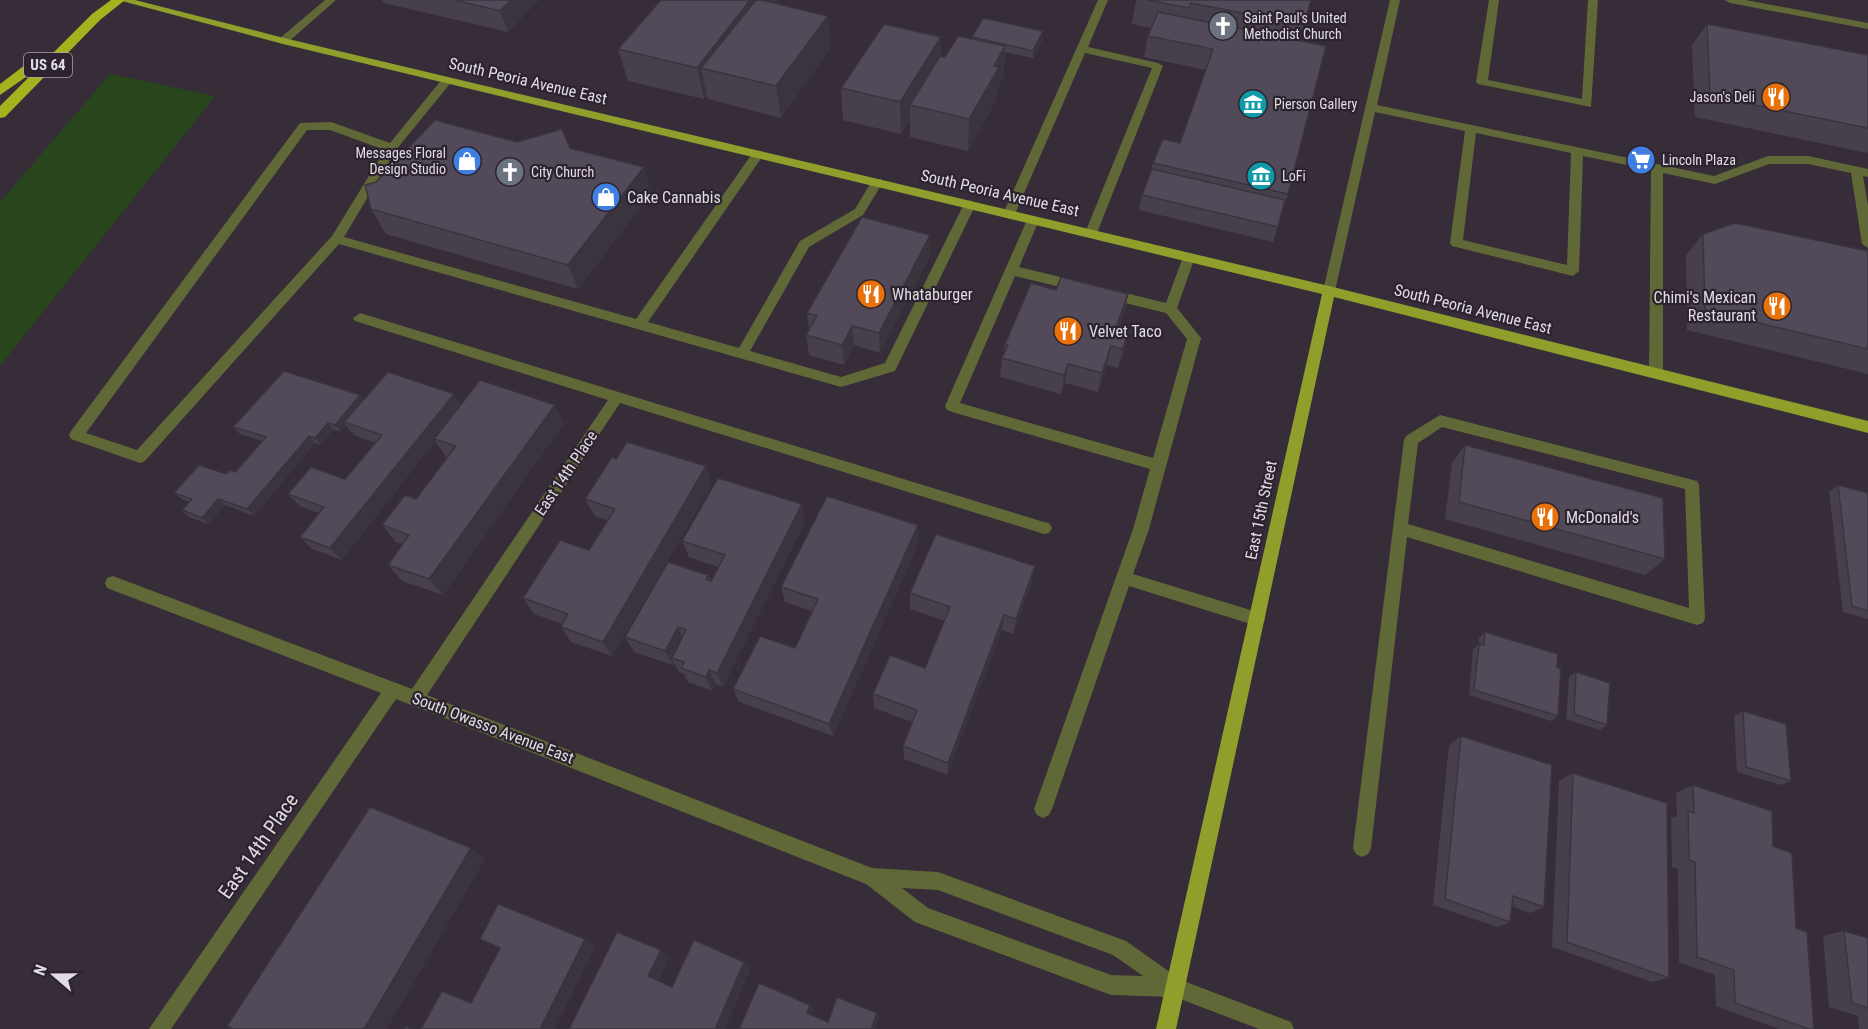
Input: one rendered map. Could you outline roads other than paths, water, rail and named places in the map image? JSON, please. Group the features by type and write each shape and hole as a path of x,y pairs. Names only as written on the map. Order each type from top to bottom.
{"highway":[{"name":"US 64","path":"0,114 96,17 121,0"},
{"path":"0,91 96,17"}],"main road":[{"name":"South Peoria Avenue East","path":"121,0 283,41 1329,291 1868,428"},
{"name":"East 15th Street","path":"1166,1029 1329,291"}],"street":[{"path":"283,41 331,0"},
{"path":"1009,214 1103,0"},
{"name":"East 15th Street","path":"1329,291 1395,0"},
{"path":"1494,0 1482,82 1587,104 1593,0"},
{"path":"1730,0 1868,26"},
{"path":"1081,49 1158,66 1091,233"},
{"path":"392,148 331,126 304,126 76,435 140,457 336,239 392,148 447,80"},
{"path":"1370,107 1715,180 1768,160 1808,160 1862,171 1868,244"},
{"path":"1471,129 1456,243 1573,271 1577,152"},
{"path":"640,324 758,154"},
{"path":"1656,374 1657,168"},
{"path":"742,354 804,244 859,212 877,182"},
{"path":"336,239 841,382 890,367 970,204"},
{"path":"1033,219 952,406 1159,466"},
{"path":"1170,309 1189,257"},
{"path":"1011,270 1170,309 1194,338 1141,529 1043,808"},
{"path":"360,318 1044,528"},
{"name":"East 14th Place","path":"415,698 617,397"},
{"path":"1362,848 1400,528 1411,440 1440,421 1692,485 1697,618 1400,528"},
{"path":"1124,578 1257,619"},
{"name":"South Owasso Avenue East","path":"112,584 393,689 872,877 922,915 1111,985 1175,987"},
{"name":"East 14th Place","path":"159,1029 393,689"},
{"name":"South Owasso Avenue East","path":"872,877 938,881 1119,948 1175,987 1284,1029"}],"place":[{"name":"Saint Paul's United Methodist Church","path":"1223,26"},
{"name":"Jason's Deli","path":"1776,97"},
{"name":"Pierson Gallery","path":"1253,104"},
{"name":"Lincoln Plaza","path":"1641,160"},
{"name":"Messages Floral Design Studio","path":"467,161"},
{"name":"City Church","path":"510,172"},
{"name":"LoFi","path":"1261,176"},
{"name":"Cake Cannabis","path":"606,197"},
{"name":"Whataburger","path":"871,294"},
{"name":"Chimi's Mexican Restaurant","path":"1777,306"},
{"name":"Velvet Taco","path":"1068,331"},
{"name":"McDonald's","path":"1545,517"}]}
